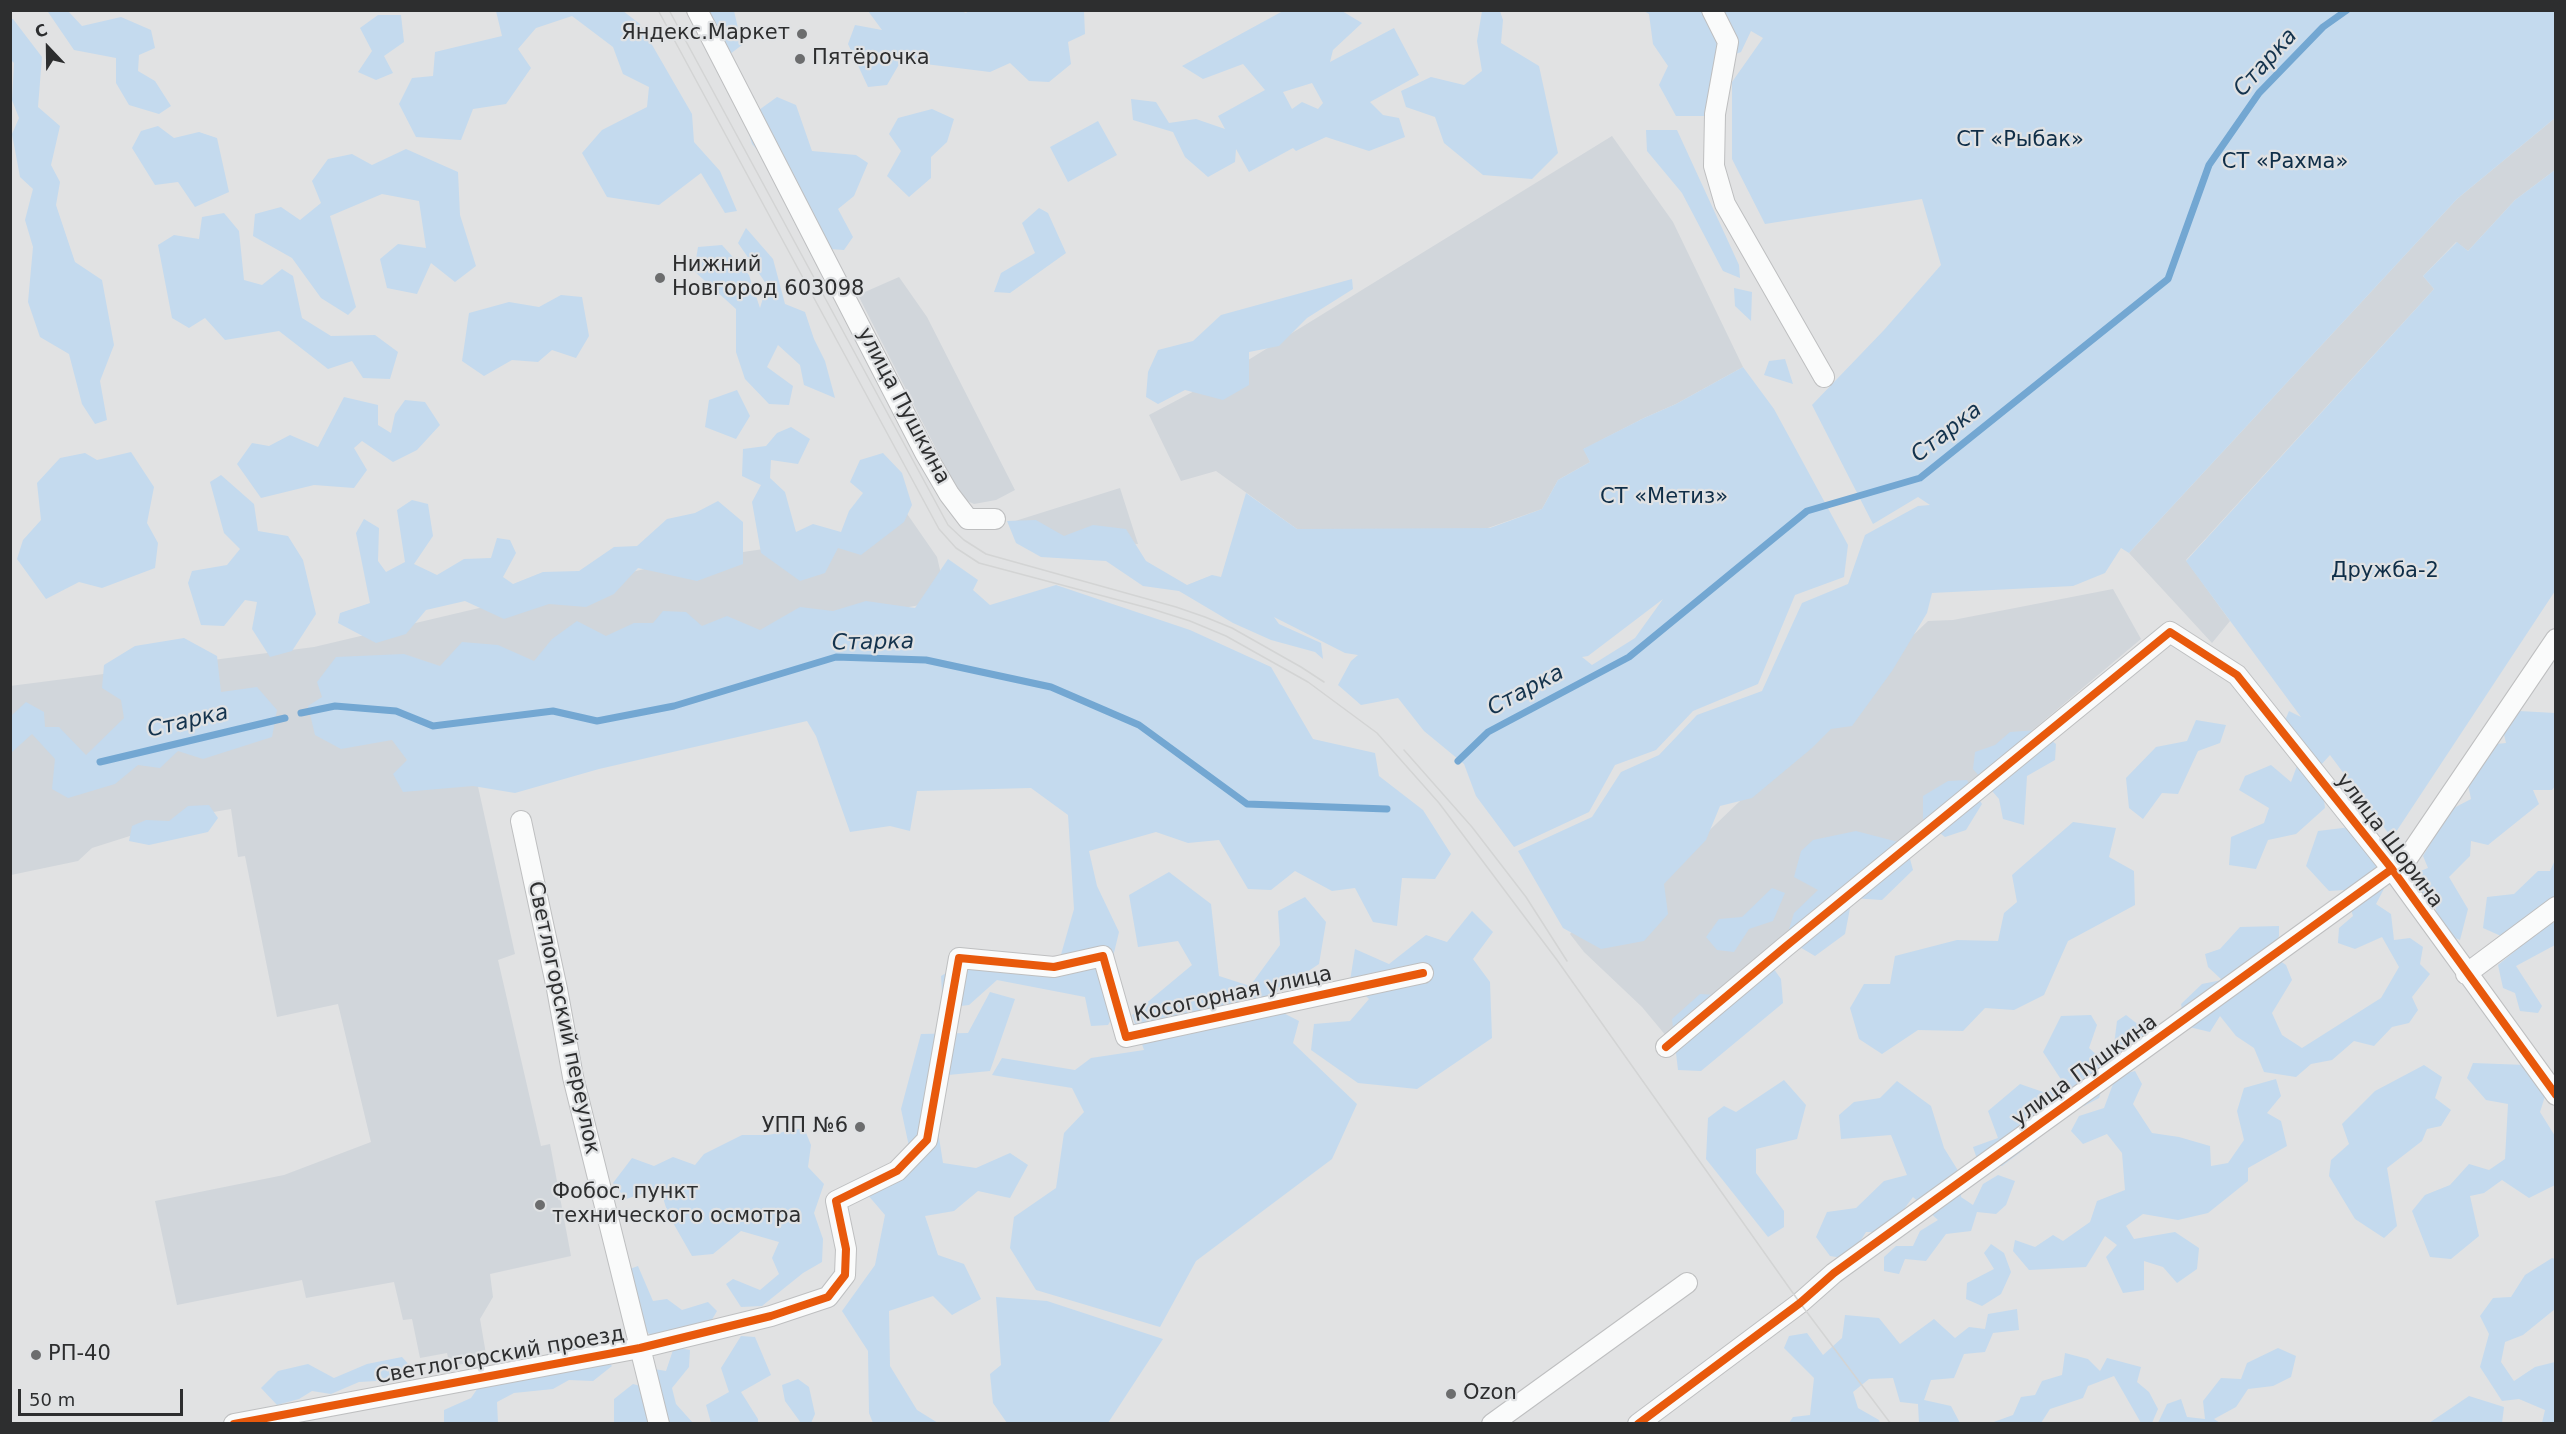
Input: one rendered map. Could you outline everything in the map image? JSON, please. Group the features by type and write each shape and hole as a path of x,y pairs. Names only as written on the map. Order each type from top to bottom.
{"street":[{"name":"улица Пушкина","path":"697,10 925,453 949,494 968,519 995,519"},
{"path":"1712,10 1728,42 1714,114 1714,166 1725,204 1824,377"},
{"name":"улица Шорина","path":"1666,1047 2170,632 2236,675 2394,872 2466,974 2553,1088"},
{"name":"улица Пушкина","path":"1638,1424 1800,1303 1834,1273 2394,872 2556,639"},
{"name":"Светлогорский переулок","path":"521,821 557,989 573,1077 659,1424"},
{"path":"2466,974 2556,907"},
{"name":"Косогорная улица","path":"771,1316 828,1297 845,1275 846,1249 836,1201 897,1171 927,1140 959,958 1054,967 1103,956 1126,1037 1423,973"},
{"path":"1492,1424 1687,1283"},
{"name":"Светлогорский проезд","path":"234,1424 640,1348 771,1316"}],"shaded area":[{"path":"2555,118 2555,170 2515,200 2468,251 2456,242 2423,276 2434,289 2186,560 2230,621 2212,643 2129,553 2457,199"},
{"path":"1612,136 1673,222 1743,367 1676,404 1584,449 1590,462 1558,480 1542,509 1485,529 1297,529 1216,471 1181,481 1149,415 1219,378"},
{"path":"899,277 927,317 1015,490 996,500 974,504 961,498 858,295"},
{"path":"1120,488 1138,544 1048,539 1012,522"},
{"path":"903,508 937,557 947,600 400,701 410,785 477,782 515,954 498,960 541,1146 550,1144 571,1256 490,1274 493,1297 480,1319 487,1360 450,1366 447,1353 420,1358 412,1319 403,1320 394,1282 306,1298 302,1280 177,1305 155,1201 284,1175 371,1142 338,1004 277,1017 245,856 238,857 231,809 196,815 92,848 78,861 11,875 10,686 314,647 674,562 819,541"},
{"path":"2113,589 2141,639 1667,1037 1642,1007 1584,952 1570,934 1584,917 1646,891 1928,621 1953,620"}],"green space":[{"path":"969,10 1084,11 1085,34 1068,42 1071,64 1049,82 1029,81 1010,63 990,72 901,61 887,85 868,87 848,44 855,25 882,30 868,11 961,11 966,13"},
{"path":"68,11 82,26 121,17 151,30 155,48 139,55 138,71 155,81 171,106 159,114 129,105 116,83 116,58 74,50 48,12"},
{"path":"496,11 623,11 640,24 692,114 694,142 720,171 737,211 725,213 701,173 659,205 607,197 582,153 602,130 647,107 649,87 623,74 613,47 572,16 536,28 518,49 531,68 506,104 473,109 461,140 416,137 399,104 412,78 433,76 435,52 502,36"},
{"path":"687,11 734,11 742,45 726,57 705,46"},
{"path":"1283,11 1342,11 1362,23 1333,50 1330,62 1394,28 1419,75 1370,102 1383,115 1399,118 1405,137 1369,151 1326,137 1296,151 1293,148 1249,172 1236,149 1235,162 1208,177 1185,157 1173,132 1133,120 1131,99 1156,102 1169,123 1196,119 1225,129 1218,116 1265,90 1243,64 1203,79 1182,66","holes":["1312,83 1323,103 1318,109 1302,102 1292,109 1283,92"]},
{"path":"1482,11 1500,11 1503,20 1501,43 1539,66 1558,153 1532,179 1483,175 1444,143 1435,117 1406,107 1401,91 1431,77 1464,85 1482,71 1477,41"},
{"path":"1644,11 2555,11 2555,118 2457,199 2129,553 2121,548 2105,573 2073,586 1932,593 1927,613 1892,671 1852,726 1831,729 1812,748 1752,798 1720,806 1706,840 1664,884 1668,914 1644,941 1601,949 1563,928 1518,851 1592,817 1621,772 1659,755 1697,715 1762,691 1802,603 1848,584 1865,535 1918,506 1930,505 1918,497 1873,524 1812,405 1884,330 1941,265 1922,199 1765,224 1732,159 1732,82 1763,38 1751,31 1741,52 1717,61 1706,116 1676,116 1659,85 1668,66 1653,44 1649,14"},
{"path":"378,15 401,15 404,42 384,56 393,73 376,80 358,72 372,51 360,28"},
{"path":"10,19 13,19 42,57 38,107 60,126 51,165 60,182 56,205 75,262 102,280 114,345 100,381 107,420 95,424 82,404 69,354 40,337 28,302 33,247 25,220 33,189 20,177 12,134 19,118 12,100 14,63 11,60"},
{"path":"777,97 796,105 812,151 856,155 868,163 854,196 838,209 853,237 844,250 815,248 800,196 752,144 745,120"},
{"path":"932,109 954,119 947,142 931,157 931,178 909,197 887,176 901,151 889,134 898,118"},
{"path":"1098,121 1117,155 1068,182 1050,147"},
{"path":"158,126 174,138 199,132 217,138 229,192 195,207 178,182 155,185 132,148 141,131"},
{"path":"1646,130 1677,130 1739,265 1740,278 1723,271 1682,193 1647,151"},
{"path":"406,149 458,172 460,215 476,266 455,282 431,263 417,294 387,288 380,259 398,244 426,248 419,201 382,194 330,216 356,307 348,315 321,298 292,258 253,236 255,214 281,207 300,220 321,203 312,181 328,159 352,154 372,165"},
{"name":"Дружба-2","path":"2555,170 2555,591 2392,838 2330,755 2320,766 2325,808 2296,834 2268,840 2256,869 2229,865 2231,837 2264,823 2269,808 2239,790 2245,776 2271,765 2291,782 2304,747 2283,725 2289,711 2301,717 2186,561 2434,289 2423,276 2457,242 2468,251 2515,200"},
{"path":"1039,208 1048,213 1066,253 1010,293 994,292 1001,273 1035,253 1022,223"},
{"path":"224,213 239,231 244,280 262,285 282,269 293,276 302,318 331,336 375,335 398,352 390,379 363,378 352,361 328,369 279,331 225,340 205,318 189,328 172,318 158,245 174,235 199,239 202,217"},
{"path":"746,228 773,259 785,304 805,312 814,339 825,361 835,398 804,385 800,365 778,345 767,367 793,386 789,405 769,404 745,379 736,352 736,309 694,271 698,247 722,245 749,275 760,308 767,285 738,243"},
{"path":"1352,279 1353,289 1307,318 1279,346 1249,352 1249,385 1223,400 1185,390 1158,404 1146,397 1148,372 1158,350 1193,341 1221,315"},
{"path":"1734,288 1752,292 1751,321 1735,306"},
{"path":"561,295 582,297 589,336 576,358 552,350 538,362 512,360 484,376 462,361 469,313 509,302 539,307"},
{"path":"1785,359 1793,384 1764,375 1769,361"},
{"name":"СТ «Метиз»","path":"1743,367 1774,409 1848,545 1844,577 1795,595 1758,684 1693,711 1656,750 1615,765 1589,812 1514,847 1476,796 1464,764 1424,731 1398,698 1361,705 1338,685 1351,661 1358,655 1345,653 1274,617 1279,624 1321,643 1323,659 1315,652 1271,640 1233,623 1179,591 1143,586 1106,561 1041,557 1016,543 1007,521 1036,520 1064,536 1093,525 1126,529 1146,561 1187,585 1212,575 1221,577 1246,493 1297,529 1490,528 1542,509 1558,480 1590,462 1583,449 1676,404","holes":["1663,599 1635,638 1592,665 1582,657 1588,656"]},
{"path":"737,390 750,416 736,439 705,427 709,400"},
{"path":"344,397 378,405 378,425 391,433 395,414 405,400 425,402 440,425 417,450 393,462 362,441 354,448 367,470 354,488 314,485 261,498 237,464 252,443 269,446 290,435 318,447"},
{"path":"791,427 810,439 798,464 771,460 770,478 785,492 796,532 813,524 841,532 849,511 863,493 850,482 860,460 883,453 902,473 912,505 904,522 861,555 838,548 825,573 800,581 761,553 752,502 761,485 742,476 743,449 766,446 777,433"},
{"path":"131,452 154,487 147,523 158,543 155,568 102,588 79,582 46,599 17,559 23,540 41,520 37,483 60,458 85,453 97,460"},
{"path":"221,475 254,504 258,531 288,536 303,560 316,614 292,651 270,657 252,629 257,602 245,600 224,626 201,625 188,583 192,571 227,565 240,549 224,533 210,482"},
{"path":"412,500 428,504 433,536 414,564 437,575 464,559 491,558 497,538 510,540 516,553 503,577 513,584 543,572 579,571 614,547 637,546 667,519 695,513 718,501 743,522 743,564 697,581 638,568 614,594 586,607 549,604 504,619 465,601 426,610 406,634 376,643 338,623 340,613 370,603 356,533 364,519 379,528 378,561 386,572 405,562 397,510"},
{"path":"948,559 978,580 973,590 990,605 1056,585 1190,630 1271,667 1313,739 1375,753 1379,776 1423,810 1451,854 1435,879 1402,878 1397,926 1373,922 1355,888 1332,891 1295,871 1271,890 1248,889 1219,840 1188,843 1156,832 1089,851 1097,886 1119,932 1112,961 1122,1001 1108,1025 1091,1026 1085,997 997,980 969,1005 943,1008 941,976 965,962 1060,958 1074,909 1068,815 1031,788 917,791 910,831 890,826 850,832 816,736 807,721 599,769 515,793 473,786 403,792 393,774 407,760 392,740 341,749 315,735 308,706 322,697 317,682 336,657 404,654 440,666 462,642 498,645 534,661 552,639 577,621 606,636 634,623 653,623 663,611 686,612 702,626 727,616 760,630 800,607 833,611 866,601 915,608"},
{"path":"184,638 217,656 221,692 257,687 277,710 272,737 203,759 178,751 160,768 138,765 115,784 68,798 52,789 55,759 32,734 11,753 11,716 26,702 44,712 45,727 59,727 86,755 124,718 121,700 102,688 104,665 135,646"},
{"path":"2519,711 2555,713 2555,786 2552,790 2533,790 2539,804 2488,845 2471,841 2470,856 2449,877 2468,909 2460,940 2439,931 2435,903 2414,906 2406,897 2413,874 2428,868 2423,856 2450,810 2471,799 2466,775 2486,745 2506,743 2501,722"},
{"path":"2196,720 2226,725 2220,743 2198,751 2178,794 2162,793 2143,819 2129,808 2126,778 2156,747 2187,741"},
{"path":"2038,730 2056,744 2055,760 2027,776 2024,825 2003,819 1999,799 1973,769 1975,752 1995,745 2010,732"},
{"path":"1967,780 1982,804 1966,830 1945,837 1923,820 1923,796 1948,781"},
{"path":"209,805 218,818 208,832 149,845 129,841 132,826 146,820 169,821 188,806"},
{"path":"2073,822 2116,828 2109,857 2134,871 2135,905 2068,941 2044,995 2014,1010 1985,1008 1963,1031 1918,1030 1882,1054 1859,1039 1850,1008 1864,984 1890,984 1895,956 1957,940 1998,941 2004,913 2017,902 2012,875"},
{"path":"2351,827 2377,845 2376,867 2388,881 2376,904 2391,914 2394,940 2410,938 2423,947 2420,964 2430,974 2412,997 2418,1010 2409,1023 2392,1027 2374,1046 2354,1041 2332,1060 2311,1064 2296,1077 2264,1072 2254,1048 2236,1036 2220,1016 2210,1032 2185,1026 2181,1004 2202,984 2222,980 2208,967 2205,954 2220,949 2240,927 2279,926 2279,936 2270,954 2286,965 2292,980 2272,1013 2282,1035 2302,1048 2381,998 2399,967 2382,937 2355,949 2338,943 2339,928 2353,916 2345,890 2329,891 2306,866 2318,831"},
{"path":"1856,831 1906,844 1913,870 1882,900 1852,898 1845,934 1815,956 1786,939 1794,913 1818,890 1794,877 1801,851 1813,840"},
{"path":"2555,860 2555,922 2548,903 2501,936 2483,928 2487,897 2514,894 2538,871 2550,871"},
{"path":"1169,872 1211,904 1219,976 1250,986 1280,945 1278,911 1305,897 1326,922 1319,964 1262,1002 1299,1021 1293,1043 1357,1104 1332,1159 1196,1261 1160,1327 1036,1290 1010,1248 1014,1217 1056,1188 1064,1133 1084,1112 1072,1088 992,1075 1002,1058 1075,1070 1091,1058 1144,1050 1132,1015 1192,965 1178,941 1138,947 1129,895"},
{"path":"1772,888 1785,893 1773,921 1749,929 1734,952 1717,950 1706,937 1719,919 1742,917"},
{"path":"1472,911 1493,932 1473,959 1490,982 1492,1038 1417,1089 1358,1083 1311,1050 1314,1024 1350,1021 1369,999 1350,981 1355,949 1389,964 1426,935 1447,942"},
{"path":"2555,922 2555,945 2516,966 2542,1006 2538,1013 2520,1011 2515,993 2503,988 2498,965 2544,927"},
{"path":"1771,965 1781,979 1783,1003 1701,1071 1678,1070 1672,1019 1700,994 1734,996"},
{"path":"990,992 1015,999 990,1071 948,1075 935,1112 943,1163 976,1168 1010,1153 1028,1165 1010,1198 978,1191 954,1211 925,1216 938,1255 964,1264 981,1299 952,1315 933,1296 889,1311 890,1366 917,1410 938,1423 873,1423 869,1413 868,1351 842,1311 875,1265 885,1215 867,1194 913,1165 901,1109 921,1034 968,1033"},
{"path":"2091,1015 2097,1025 2089,1048 2098,1056 2114,1045 2117,1021 2126,1015 2144,1029 2142,1047 2108,1071 2099,1098 2084,1106 2056,1100 2037,1115 2034,1142 2002,1166 1979,1165 1973,1147 1998,1138 1988,1111 2020,1084 2046,1093 2064,1084 2043,1052 2061,1016"},
{"path":"2473,1063 2526,1065 2547,1090 2540,1112 2555,1136 2555,1185 2529,1198 2502,1180 2484,1193 2470,1196 2479,1236 2451,1259 2430,1257 2412,1211 2425,1195 2450,1185 2469,1164 2489,1170 2505,1159 2508,1104 2486,1100 2467,1078"},
{"path":"2424,1065 2442,1077 2435,1098 2451,1110 2441,1126 2427,1129 2422,1141 2387,1168 2397,1226 2384,1238 2355,1219 2329,1176 2331,1160 2349,1144 2342,1124 2375,1091"},
{"path":"2135,1071 2142,1084 2133,1104 2152,1133 2179,1137 2210,1146 2211,1166 2228,1163 2244,1140 2237,1111 2244,1088 2276,1079 2281,1096 2267,1113 2281,1121 2287,1146 2248,1168 2248,1181 2208,1213 2178,1220 2143,1214 2126,1226 2134,1239 2175,1232 2199,1248 2197,1269 2177,1283 2163,1267 2144,1261 2144,1290 2123,1293 2106,1257 2117,1245 2105,1236 2086,1267 2029,1270 2013,1251 2015,1240 2035,1247 2053,1235 2063,1241 2090,1222 2097,1201 2125,1190 2122,1153 2107,1134 2083,1144 2071,1131 2079,1116 2104,1108 2116,1076"},
{"path":"1784,1080 1806,1105 1797,1139 1756,1149 1756,1173 1784,1211 1784,1227 1768,1237 1706,1159 1708,1118 1724,1106 1736,1112"},
{"path":"1897,1081 1931,1106 1944,1148 1962,1177 1961,1197 1973,1205 1983,1184 1998,1175 2015,1181 2006,1205 1996,1214 1977,1212 1971,1231 1946,1234 1926,1261 1905,1259 1899,1274 1884,1271 1884,1257 1896,1246 1913,1246 1920,1231 1938,1220 1913,1197 1887,1232 1866,1232 1849,1259 1830,1256 1816,1237 1827,1212 1856,1208 1884,1181 1907,1175 1891,1135 1841,1139 1839,1115 1854,1102 1880,1098"},
{"path":"804,1128 811,1145 808,1167 824,1184 814,1213 823,1239 822,1262 803,1273 762,1306 741,1307 726,1284 733,1279 760,1290 779,1274 772,1258 779,1242 741,1231 713,1254 692,1256 668,1214 660,1188 626,1199 613,1183 632,1158 654,1166 673,1157 695,1165 704,1154 742,1135 768,1135"},
{"path":"1991,1244 2004,1253 2011,1272 2001,1294 1982,1306 1966,1299 1967,1283 1994,1269 1984,1253"},
{"path":"2552,1258 2555,1259 2555,1309 2523,1335 2505,1342 2501,1362 2514,1381 2535,1367 2555,1362 2555,1423 2542,1423 2545,1410 2519,1399 2502,1401 2480,1367 2489,1334 2480,1316 2493,1298 2511,1297 2525,1275"},
{"path":"638,1266 653,1301 667,1299 682,1310 708,1302 717,1311 706,1330 655,1339 620,1308 613,1275"},
{"path":"996,1297 1047,1301 1163,1339 1108,1423 1007,1423 993,1403 990,1374 1001,1365"},
{"path":"2017,1309 2019,1330 1993,1333 1985,1352 1964,1354 1954,1378 1931,1380 1924,1400 1951,1406 1960,1423 1919,1423 1918,1404 1900,1402 1893,1378 1869,1379 1853,1392 1858,1408 1879,1420 1880,1423 1789,1423 1793,1417 1810,1415 1814,1378 1784,1348 1789,1336 1807,1333 1823,1355 1842,1338 1845,1315 1879,1318 1900,1344 1934,1319 1955,1338 1969,1327 1985,1329 1988,1314"},
{"path":"741,1336 755,1337 771,1375 741,1392 758,1419 758,1423 711,1423 706,1405 729,1392 721,1368"},
{"path":"567,1347 597,1349 612,1366 593,1381 569,1380 553,1389 514,1393 497,1402 498,1423 444,1424 444,1410 471,1398 495,1363 521,1364"},
{"path":"674,1347 690,1350 689,1367 672,1388 676,1404 693,1423 614,1424 614,1399 633,1384 644,1387 654,1369 666,1371"},
{"path":"2278,1348 2296,1356 2291,1377 2273,1386 2248,1389 2236,1407 2214,1419 2220,1423 2158,1423 2167,1404 2181,1399 2187,1417 2205,1419 2203,1401 2221,1378 2241,1379 2247,1363"},
{"path":"2065,1353 2088,1359 2100,1371 2107,1358 2141,1367 2137,1382 2149,1392 2158,1409 2152,1423 2141,1423 2114,1376 2088,1386 2083,1398 2050,1409 2041,1423 1991,1423 2013,1415 2021,1397 2035,1395 2042,1381 2062,1375"},
{"path":"402,1357 412,1368 394,1380 359,1382 331,1394 312,1391 299,1399 277,1405 261,1388 278,1371 308,1364 334,1378 367,1364"},
{"path":"798,1379 809,1387 815,1414 811,1423 801,1423 785,1401 782,1385"},
{"path":"2469,1396 2504,1407 2502,1423 2429,1423"}],"waterway":[{"name":"Старка","path":"1458,761 1488,732 1629,657 1807,511 1920,478 2168,279 2209,165 2259,93 2323,27 2347,10"},
{"name":"Старка","path":"301,713 335,706 396,711 433,726 553,711 597,721 674,706 836,657 926,660 1051,687 1139,725 1247,804 1387,809"},
{"name":"Старка","path":"100,762 285,718"}],"tram line":[{"path":"658,10 939,529 956,548 979,563 1152,609 1226,636 1308,682 1377,733 1439,803 1557,960 1800,1303 1891,1424"},
{"path":"669,10 948,525 964,540 986,554 1176,607 1232,628 1324,682"},
{"path":"1404,750 1472,827 1526,897 1567,961"}],"cycle path":[{"path":"1666,1047 2170,632 2237,675 2392,869 2556,1095"},
{"path":"1638,1424 1800,1303 1834,1273 2392,869"},
{"path":"234,1424 640,1348 771,1316 828,1297 845,1275 846,1249 836,1201 897,1171 927,1140 959,958 1054,967 1103,956 1126,1037 1423,973"}],"place":[{"name":"Яндекс.Маркет","path":"802,34"},
{"name":"Пятёрочка","path":"800,59"},
{"name":"Нижний Новгород 603098","path":"660,278"},
{"name":"УПП №6","path":"860,1127"},
{"name":"Фобос, пункт технического осмотра","path":"540,1205"},
{"name":"РП-40","path":"36,1355"},
{"name":"Ozon","path":"1451,1394"}],"park label":[{"name":"СТ «Рыбак»","path":"2020,141"},
{"name":"СТ «Рахма»","path":"2285,163"}]}
